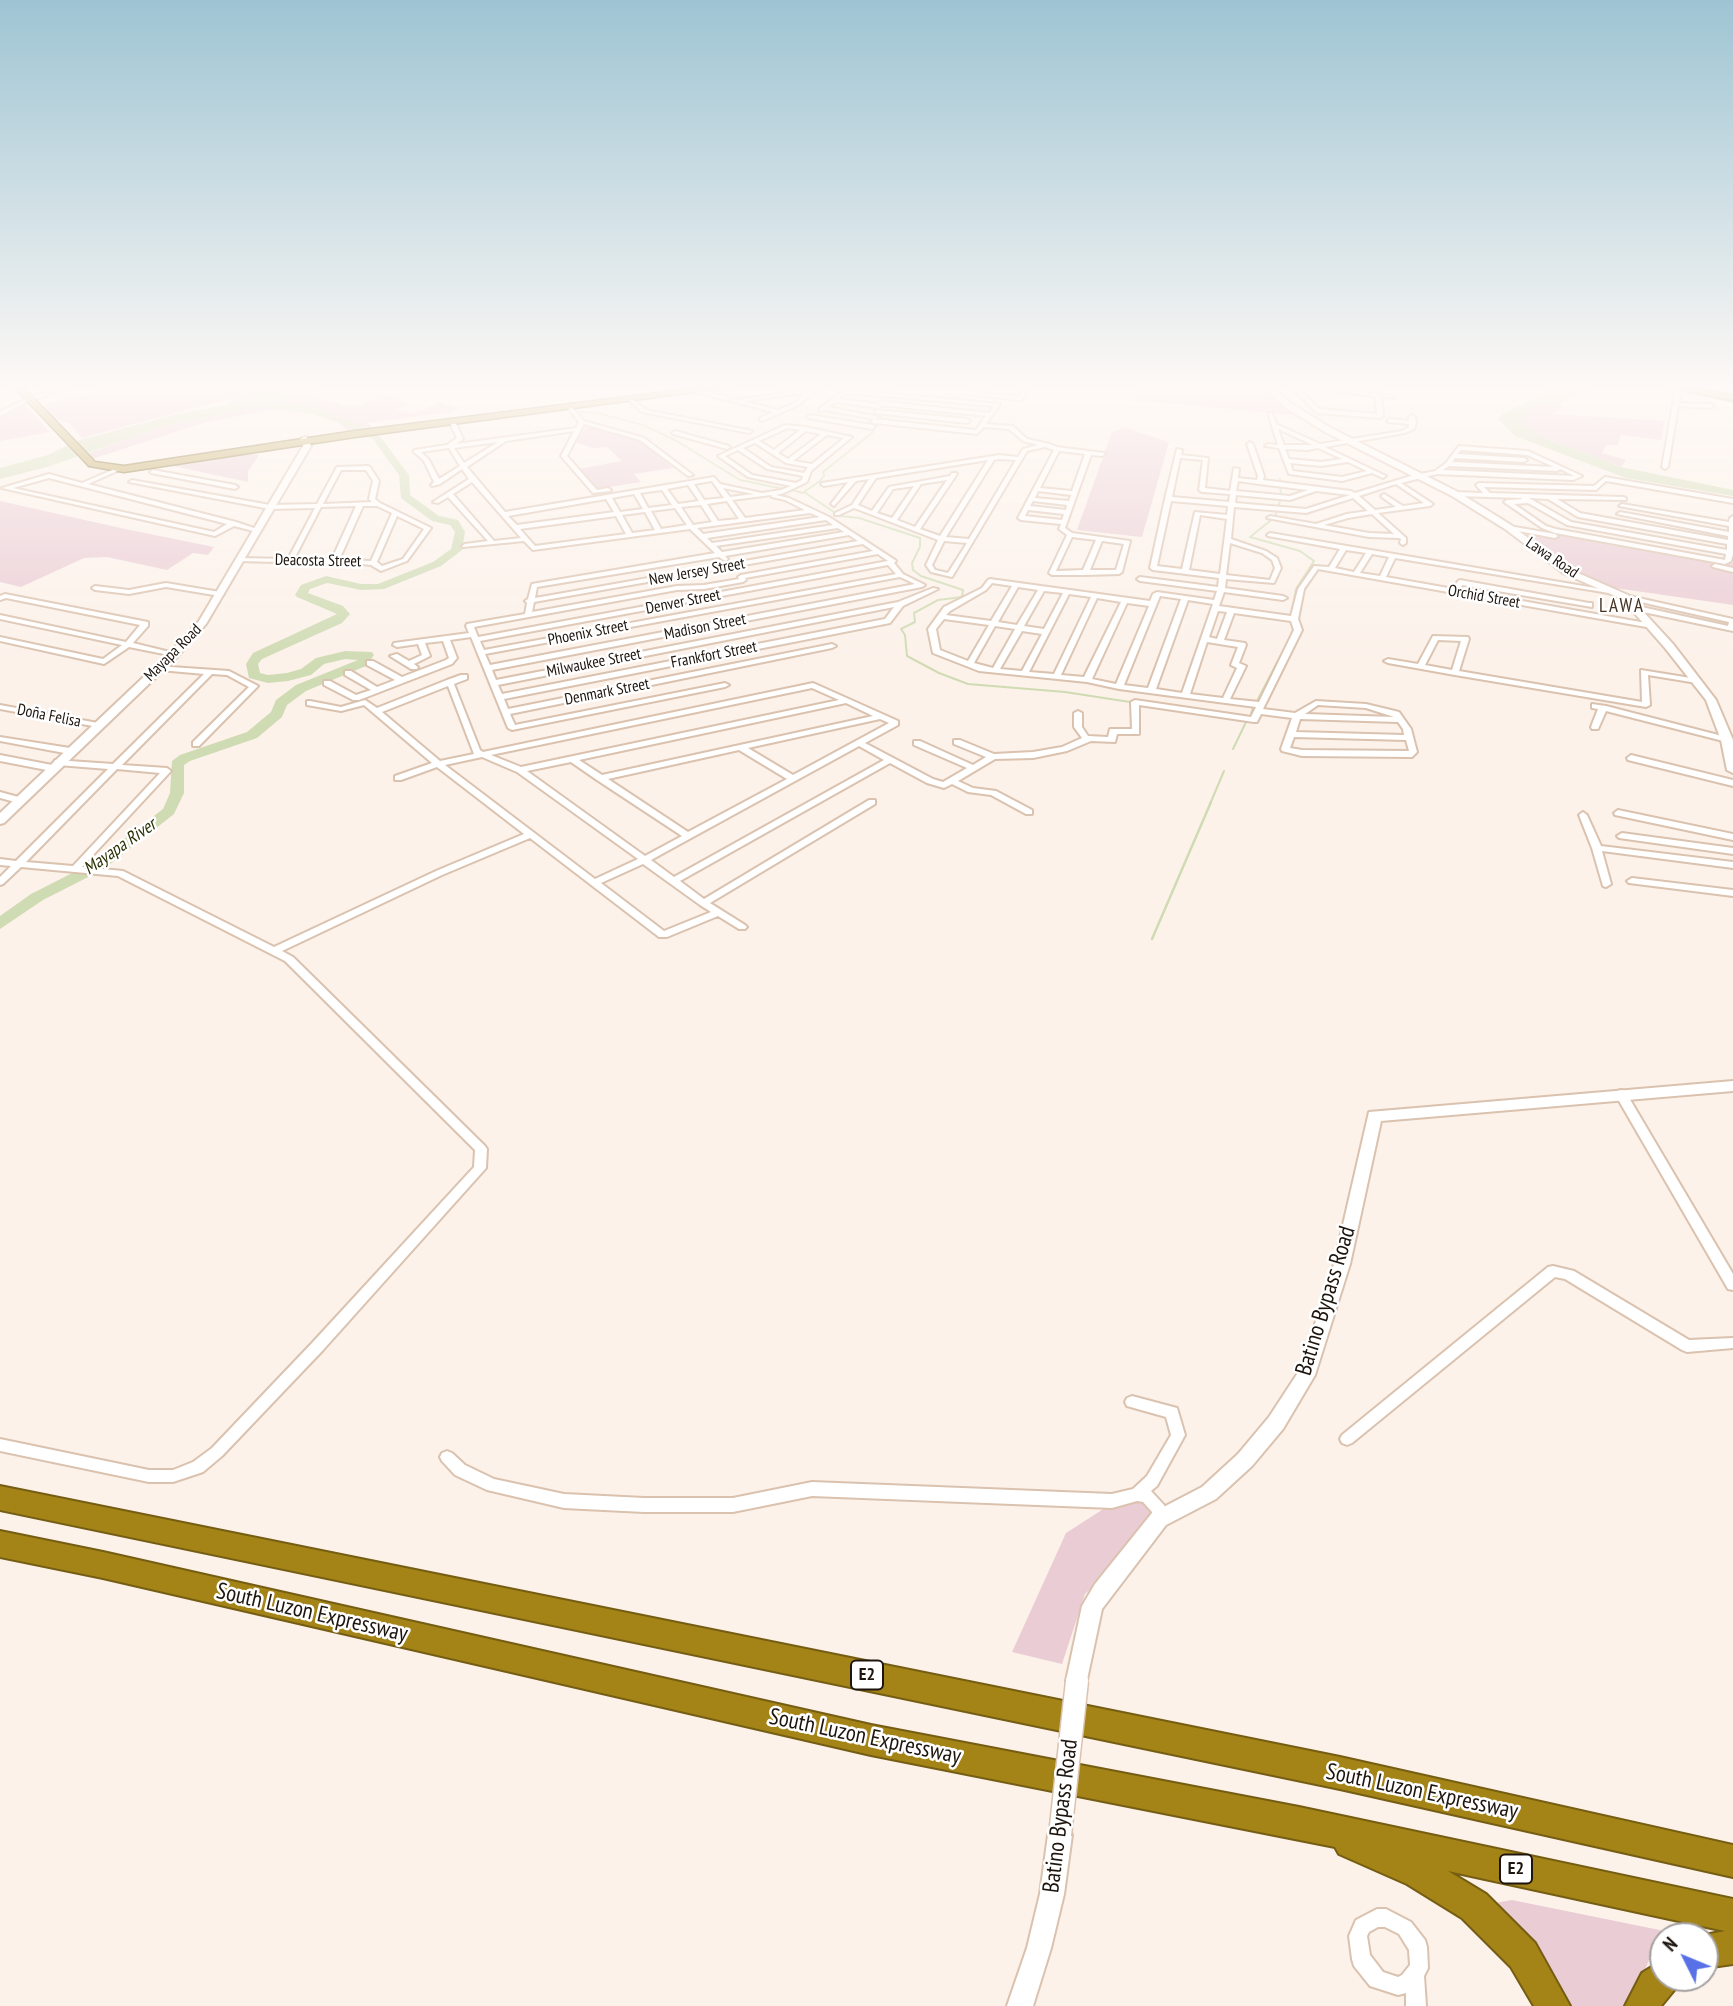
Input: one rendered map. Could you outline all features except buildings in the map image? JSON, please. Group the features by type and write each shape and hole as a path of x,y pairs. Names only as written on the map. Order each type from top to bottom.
{"highway":[{"name":"South Luzon Expressway","path":"0,1498 1340,1773 1733,1861"},
{"name":"South Luzon Expressway","path":"0,1544 103,1565 871,1740 1298,1823 1733,1916"},
{"path":"1298,1823 1419,1872 1474,1906 1523,1955 1553,2006"}],"main road":[{"name":"Mayapa Road","path":"0,820 69,751 160,668 203,622 283,481"},
{"name":"Lawa Road","path":"1431,481 1509,528 1566,570 1622,596 1637,608 1697,681 1720,719 1733,770"},
{"name":"Batino Bypass Road","path":"1020,2006 1039,1948 1052,1894 1077,1681 1092,1606 1159,1519 1209,1493 1245,1460 1276,1423 1309,1370 1342,1264 1374,1116 1620,1094 1733,1087"}],"street":[{"path":"30,481 5,488 215,534 234,523"},
{"path":"71,481 257,530"},
{"path":"84,484 92,481"},
{"path":"135,481 132,482 270,507 378,504"},
{"path":"207,481 235,487 215,498"},
{"path":"290,561 332,481"},
{"path":"376,481 372,499 378,504"},
{"path":"436,502 472,481"},
{"path":"474,481 506,514 533,548 809,511"},
{"path":"585,481 594,492 658,481"},
{"path":"774,481 797,485"},
{"path":"517,527 729,499 757,498 782,492 805,481"},
{"path":"824,484 844,481"},
{"path":"834,504 853,481"},
{"path":"837,513 854,506 871,481"},
{"path":"873,514 891,488 932,481"},
{"path":"916,530 950,481"},
{"path":"978,481 942,539 929,565 933,571 950,576 1006,481"},
{"path":"1040,481 1021,518 1064,522"},
{"path":"1070,535 1052,573 1119,572 1128,542 1070,535 1062,529 1079,481"},
{"path":"1172,481 1153,568 1272,582 1278,568 1275,559 1264,552 1227,540"},
{"path":"1203,481 1202,490 1290,498 1319,488"},
{"path":"1185,696 1221,590 1235,481"},
{"path":"1248,481 1347,492 1374,512 1402,542"},
{"path":"1168,499 1306,511 1401,481"},
{"path":"1487,494 1479,485 1596,488 1603,481"},
{"path":"1613,481 1733,501"},
{"path":"506,514 690,483 716,482 787,499 827,518 893,561 890,563 901,575 922,585"},
{"path":"716,482 743,520"},
{"path":"1315,526 1347,516 1430,504 1396,482"},
{"path":"690,483 716,523"},
{"path":"893,522 919,483"},
{"path":"1618,523 1630,484"},
{"path":"663,488 692,526 732,566 771,615 843,652"},
{"path":"1650,510 1656,488"},
{"path":"1036,489 1074,493"},
{"path":"636,492 659,531"},
{"path":"1678,515 1683,492"},
{"path":"449,494 493,543"},
{"path":"1455,494 1518,494 1623,502 1650,510 1733,525"},
{"path":"1465,500 1487,494"},
{"path":"1518,494 1569,524 1730,553"},
{"path":"1384,496 1402,508"},
{"path":"1548,496 1578,515 1648,529 1732,539"},
{"path":"608,497 630,535"},
{"path":"1704,520 1710,497"},
{"path":"1031,499 1071,503"},
{"path":"582,501 601,539"},
{"path":"1529,501 1507,502 1544,527 1556,531 1725,562 1728,561 1730,553 1733,518"},
{"name":"Deacosta Street","path":"239,560 373,563 381,569 405,560 428,528 378,504"},
{"path":"335,561 360,505"},
{"path":"557,505 575,542"},
{"path":"854,506 942,539 971,541"},
{"path":"764,508 770,516"},
{"path":"1027,508 1068,512"},
{"path":"1264,525 1274,509"},
{"path":"531,510 557,545"},
{"path":"373,563 395,513"},
{"path":"1185,572 1197,513 1230,517"},
{"path":"1620,514 1732,539"},
{"path":"1347,516 1369,535"},
{"path":"704,537 827,518"},
{"path":"1270,518 1402,542"},
{"path":"712,545 839,526"},
{"path":"1509,528 1733,570"},
{"path":"1644,547 1648,529"},
{"path":"544,627 532,615 529,601 534,585 850,533"},
{"path":"1270,535 1592,590 1733,621 1731,629 1637,608"},
{"path":"465,546 526,538"},
{"path":"1085,573 1100,539"},
{"name":"New Jersey Street","path":"529,601 865,542"},
{"path":"1382,579 1402,542"},
{"path":"1331,569 1344,548"},
{"path":"725,685 512,728 470,626 880,552"},
{"path":"1356,574 1370,552"},
{"name":"Denver Street","path":"397,645 544,627 890,563"},
{"name":"Orchid Street","path":"1294,619 1301,589 1315,567 1652,626"},
{"path":"1484,586 1489,572"},
{"path":"1419,585 1425,573"},
{"name":"Phoenix Street","path":"481,653 901,575"},
{"path":"1140,579 1283,598"},
{"path":"1153,604 990,581 984,589 947,609 932,629 936,651 995,671 1087,680 1119,687 1225,701 1297,716 1401,720"},
{"path":"1456,592 1460,582 1589,605"},
{"path":"95,588 129,592 166,584 220,594"},
{"name":"Milwaukee Street","path":"494,683 900,604 935,589 922,585"},
{"name":"Madison Street","path":"488,668 922,585"},
{"path":"970,664 1016,585"},
{"path":"995,671 1017,628 1042,589"},
{"path":"1587,615 1592,590"},
{"path":"1024,674 1067,592"},
{"path":"957,742 993,757 1033,755 1064,749 1087,740 1112,740 1113,731 1136,732 1135,702 1254,720 1298,630 1294,619 1231,610 1157,594 1119,687"},
{"path":"0,598 5,596 145,624 127,645 104,662 0,639"},
{"path":"1056,677 1095,596"},
{"path":"1151,691 1185,598"},
{"path":"1087,680 1125,600"},
{"path":"606,601 673,695"},
{"name":"Frankfort Street","path":"500,697 887,621 900,604"},
{"path":"1220,641 1231,610"},
{"path":"941,616 1046,632"},
{"path":"0,617 174,654"},
{"path":"327,682 354,698 377,690 453,658 446,638"},
{"path":"1420,666 1436,638 1465,639 1455,673"},
{"path":"1204,639 1242,645 1235,664 1242,666 1225,701"},
{"path":"408,664 426,656 420,642"},
{"name":"Denmark Street","path":"506,712 832,646"},
{"path":"394,656 423,672"},
{"path":"1388,661 1646,705 1644,672 1697,681"},
{"path":"370,663 401,680"},
{"path":"160,668 229,673 254,686 195,744"},
{"path":"0,882 211,671"},
{"path":"348,673 377,690"},
{"path":"378,711 464,677"},
{"path":"450,682 475,750 520,770 703,903 742,927"},
{"path":"398,778 438,764 481,754 813,685 895,723 644,860 594,883"},
{"path":"520,770 846,701"},
{"path":"310,703 341,709 363,702 378,711 438,764 663,935 719,912"},
{"path":"1316,703 1366,706 1396,714 1401,720 1413,752 1409,755 1302,753 1285,749 1297,716 1316,703"},
{"name":"Doña Felisa","path":"0,707 98,725"},
{"path":"1595,727 1599,707 1727,740"},
{"path":"1078,713 1077,727 1087,740"},
{"path":"612,715 619,726"},
{"path":"660,717 674,737"},
{"path":"600,778 880,717"},
{"path":"1291,734 1409,738"},
{"path":"0,740 69,751"},
{"path":"859,743 944,785 993,757"},
{"path":"918,743 973,768"},
{"path":"740,747 793,779"},
{"path":"0,758 55,765 167,771 79,868"},
{"path":"1631,758 1733,783"},
{"path":"572,759 688,836"},
{"path":"673,881 890,760"},
{"path":"952,781 971,790 993,793 1029,812"},
{"path":"0,794 19,800"},
{"path":"703,903 872,802"},
{"path":"1618,813 1733,837"},
{"path":"1583,815 1597,848 1606,884"},
{"path":"275,951 439,873 531,834"},
{"path":"1622,836 1733,850"},
{"path":"1597,848 1733,865"},
{"path":"0,862 120,873 289,959 481,1149 480,1168 318,1346 217,1452 198,1468 173,1476 149,1476 0,1445"},
{"path":"1632,881 1733,893"},
{"path":"1620,1094 1733,1285"},
{"path":"1347,1439 1553,1271 1569,1275 1687,1346 1733,1343"},
{"path":"447,1457 460,1471 492,1485 564,1501 733,1505 812,1489 1112,1501 1137,1494 1152,1481 1178,1435 1172,1412 1132,1402"},
{"path":"1137,1494 1148,1497 1159,1510 1159,1519"},
{"path":"1415,1976 1416,2006"}],"shaded area":[{"path":"589,481 641,482 597,489"},
{"path":"1095,481 1158,481 1142,537 1077,530"},
{"path":"1642,481 1687,481 1733,490 1733,496"},
{"path":"0,501 214,547 208,555 193,553 167,570 107,557 84,558 21,587 0,582"},
{"path":"1518,527 1733,563 1733,605 1615,588 1581,574"},
{"path":"1144,1483 1166,1516 1085,1594 1062,1664 1012,1652 1066,1533"},
{"path":"1512,1900 1649,1928 1649,1960 1629,2006 1570,2006 1540,1955 1489,1904"}],"waterway":[{"name":"Mayapa River","path":"0,924 37,897 98,866 169,811 177,793 177,764 185,758 252,735 277,714 281,703 301,688 362,663 368,655 345,655 320,661 306,672 268,679 254,675 252,664 257,656 338,620 344,614 339,609 301,595 305,587 326,579 361,587 380,587 437,564 456,550 460,532 454,522 436,519 405,496 404,481"},
{"path":"743,481 784,489"},
{"path":"820,481 804,492 840,516 859,518 920,538 920,547 912,563 913,570 921,576 963,590 962,597 938,600 914,613 915,622 901,629 905,635 907,656 939,673 968,684 1065,692 1130,702"},
{"path":"1280,481 1281,498 1275,517 1250,537 1300,551 1314,561 1296,589 1291,616"},
{"path":"792,490 803,493"},
{"path":"1286,646 1294,629"},
{"path":"1257,701 1283,651"},
{"path":"1251,713 1253,708"},
{"path":"1233,749 1247,720"},
{"path":"1210,804 1224,771"},
{"path":"1152,939 1211,802"}],"district":[{"name":"LAWA","path":"1622,607"}]}
